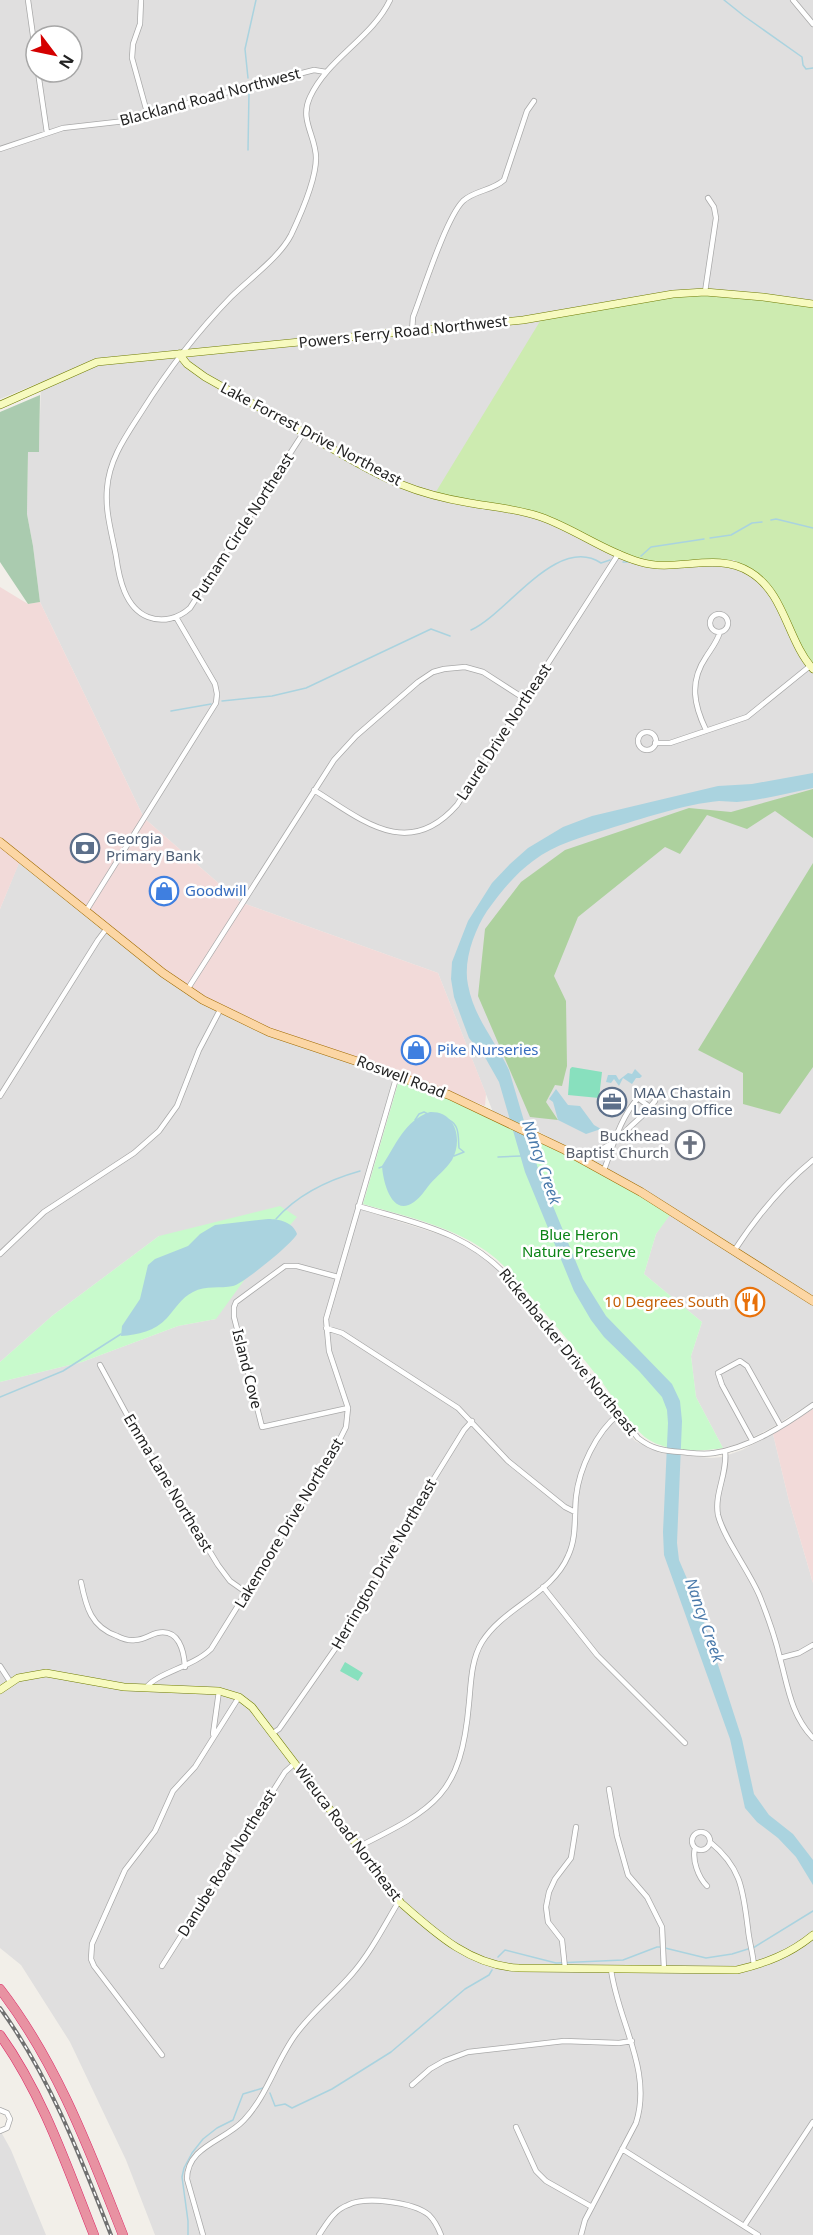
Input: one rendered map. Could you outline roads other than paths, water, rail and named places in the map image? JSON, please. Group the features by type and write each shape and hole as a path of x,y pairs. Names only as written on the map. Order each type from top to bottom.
{"highway":[{"path":"0,1989 25,2024 54,2072 78,2122 123,2235"},
{"path":"0,2035 18,2062 42,2109 94,2235"}],"main road":[{"name":"Roswell Road","path":"0,842 187,990 220,1010 269,1032 397,1075 505,1121 576,1155 604,1170 813,1301"}],"street":[{"path":"28,0 31,24"},
{"path":"141,0 140,24 132,58 148,116"},
{"path":"86,911 216,704 217,694 215,684 176,617 163,620 149,617 128,600 117,566 106,498 109,475 117,452 180,354 221,308 279,252 291,236 316,165 315,148 306,120 306,106 310,95 326,72 377,21 390,0"},
{"path":"793,0 813,24"},
{"name":"Blackland Road Northwest","path":"0,149 77,125 123,122 314,70 326,72"},
{"path":"40,84 47,134"},
{"path":"412,332 414,316 455,211 469,196 495,187 504,180 527,111 534,101"},
{"path":"705,292 716,218 714,207 708,198"},
{"name":"Powers Ferry Road Northwest","path":"0,405 97,362 523,320 674,294 705,292 813,304"},
{"name":"Lake Forrest Drive Northeast","path":"180,354 187,364 206,377 371,471 401,484 458,501 510,508 537,515 638,562 654,565 719,562 733,564 750,572 763,581 776,599 794,641 812,668"},
{"name":"Putnam Circle Northeast","path":"176,617 186,612 194,603 304,432"},
{"name":"Laurel Drive Northeast","path":"314,790 366,823 380,829 404,832 429,827 445,818 457,804 619,553"},
{"path":"706,730 696,707 695,686 699,668 728,622 723,615 718,614 712,616 709,624 714,631 720,632"},
{"path":"187,990 334,760 356,736 418,681 433,672 454,667 477,670 525,699"},
{"path":"655,743 670,743 747,717 812,668"},
{"path":"0,1096 107,928"},
{"path":"0,1254 44,1212 134,1153 159,1131 177,1106 199,1050 220,1010"},
{"path":"348,1408 329,1351 326,1328 328,1310 397,1075"},
{"path":"604,1170 621,1124 638,1098 651,1108"},
{"path":"576,1155 593,1154 615,1140 651,1108 655,1101"},
{"path":"734,1251 774,1196 813,1160"},
{"name":"Rickenbacker Drive Northeast","path":"358,1206 446,1232 468,1243 488,1257 511,1280 638,1438 646,1444 662,1450 687,1453 711,1454 725,1451 752,1440 813,1405"},
{"name":"Island Cove","path":"338,1277 297,1266 285,1266 236,1302 234,1317 262,1426 348,1408"},
{"path":"326,1328 342,1333 458,1408 508,1461 565,1507 575,1512"},
{"path":"752,1440 722,1385 718,1373 740,1361 747,1366 780,1425"},
{"name":"Emma Lane Northeast","path":"100,1365 126,1413 218,1565 230,1581 247,1593"},
{"name":"Lakemoore Drive Northeast","path":"146,1688 153,1680 200,1659 211,1649 333,1453 346,1426 348,1408"},
{"path":"357,1847 414,1818 445,1789 456,1769 464,1746 473,1667 479,1647 505,1617 558,1573 569,1555 573,1539 578,1486 586,1461 609,1424 619,1414"},
{"name":"Herrington Drive Northeast","path":"273,1734 279,1729 349,1629 409,1519 464,1430 472,1421"},
{"path":"725,1451 726,1469 717,1502 719,1517 759,1594 780,1658 791,1704 813,1738"},
{"path":"81,1582 89,1612 97,1625 112,1635 133,1641 148,1638 156,1633 173,1636 180,1642 184,1651 185,1667"},
{"path":"543,1587 597,1655 685,1743"},
{"path":"780,1658 799,1653 813,1645"},
{"path":"0,1666 10,1683"},
{"name":"Wieuca Road Northeast","path":"0,1690 27,1675 46,1673 120,1686 219,1691 239,1697 252,1707 399,1901 426,1925 473,1958 502,1967 610,1969 664,1966 720,1971 786,1954 813,1935"},
{"path":"213,1737 219,1691"},
{"path":"162,2055 94,1966 90,1952 94,1938 125,1870 155,1831 173,1791 195,1767 239,1697"},
{"name":"Danube Road Northeast","path":"162,1966 285,1772 295,1763"},
{"path":"609,1790 617,1836 628,1875 647,1897 662,1927 664,1966"},
{"path":"565,1967 562,1940 548,1922 546,1907 555,1879 571,1858 576,1827"},
{"path":"707,1886 701,1880 693,1855 693,1839 699,1833 707,1834 710,1842 732,1863 745,1901 753,1962"},
{"path":"694,1848 705,1850 710,1842"},
{"path":"203,2235 187,2179 190,2161 198,2152 234,2130 249,2115 296,2035 353,1972 399,1901"},
{"path":"581,2235 592,2207 636,2123 640,2106 632,2041 610,1969"},
{"path":"412,2085 430,2069 468,2052 564,2041 619,2043 632,2041"},
{"path":"0,2110 7,2113 10,2119 7,2128 0,2131"},
{"path":"744,2226 813,2122"},
{"path":"516,2127 536,2171 546,2181 592,2207"},
{"path":"622,2149 758,2235"},
{"path":"319,2235 329,2220 343,2207 371,2200 414,2207 422,2211 435,2222 441,2235"}],"water":[{"path":"813,773 813,788 756,800 719,801 678,809 579,838 541,855 514,878 487,911 468,956 467,976 475,1008 509,1070 539,1172 583,1279 606,1316 672,1384 680,1401 682,1421 677,1543 679,1560 700,1609 742,1739 754,1794 769,1815 793,1834 813,1860 813,1885 796,1857 745,1808 730,1739 664,1555 668,1423 667,1410 662,1397 604,1337 574,1291 525,1172 499,1082 486,1059 469,1038 454,997 451,979 452,962 468,921 492,883 528,848 563,827 592,816 718,786 752,784"},
{"path":"635,1069 642,1076 636,1078 632,1084 623,1078 619,1086 614,1079 611,1083 606,1082 608,1075 616,1075 619,1080 628,1073 632,1074"},
{"path":"556,1089 568,1105 580,1106 594,1125 601,1129 586,1134 558,1120 553,1102 549,1099"},
{"path":"430,1112 446,1116 451,1121 457,1136 455,1152 450,1163 419,1198 406,1206 400,1205 390,1196 384,1181 382,1166 407,1128 421,1116"},
{"path":"268,1219 289,1224 297,1234 268,1262 233,1286 203,1289 189,1294 167,1318 152,1329 121,1336 122,1326 140,1299 148,1265 155,1259 188,1246 200,1234 215,1225"}],"waterway":[{"path":"248,78 245,49 256,0"},
{"path":"724,0 802,57 806,69 813,68"},
{"path":"248,150 249,91"},
{"path":"771,520 776,519 813,528"},
{"path":"710,538 731,535 752,523 762,522"},
{"path":"641,556 651,547 704,539"},
{"path":"471,630 550,567 567,559 584,557 601,563 610,560"},
{"path":"623,562 628,562"},
{"path":"222,701 272,696 306,688 431,629 450,636"},
{"path":"171,711 211,704"},
{"path":"415,1120 419,1114 424,1112 428,1114"},
{"path":"449,1120 457,1128 459,1148 464,1152 454,1156"},
{"path":"498,1157 521,1156"},
{"path":"379,1168 384,1166"},
{"path":"276,1219 294,1202 314,1189 360,1171"},
{"path":"0,1397 63,1371 121,1334"},
{"path":"753,1948 813,1911"},
{"path":"498,1957 505,1950 556,1963 623,1960 661,1947"},
{"path":"665,1948 706,1958 748,1949"},
{"path":"270,2093 275,2106 285,2104 292,2108 332,2089 391,2052 465,1989 489,1975 492,1970"},
{"path":"188,2235 182,2177 184,2168 203,2139 217,2128 233,2120 243,2094 263,2088"}],"railway":[{"path":"0,2008 18,2034 49,2089 111,2235"}],"place":[{"name":"Georgia Primary Bank","path":"85,848"},
{"name":"Goodwill","path":"164,891"},
{"name":"Pike Nurseries","path":"416,1050"},
{"name":"MAA Chastain Leasing Office","path":"612,1102"},
{"name":"Buckhead Baptist Church","path":"690,1145"},
{"name":"10 Degrees South","path":"750,1302"}],"water label":[{"name":"Nancy Creek","path":"542,1162"},
{"name":"Nancy Creek","path":"705,1620"}],"park label":[{"name":"Blue Heron Nature Preserve","path":"579,1244"}]}
